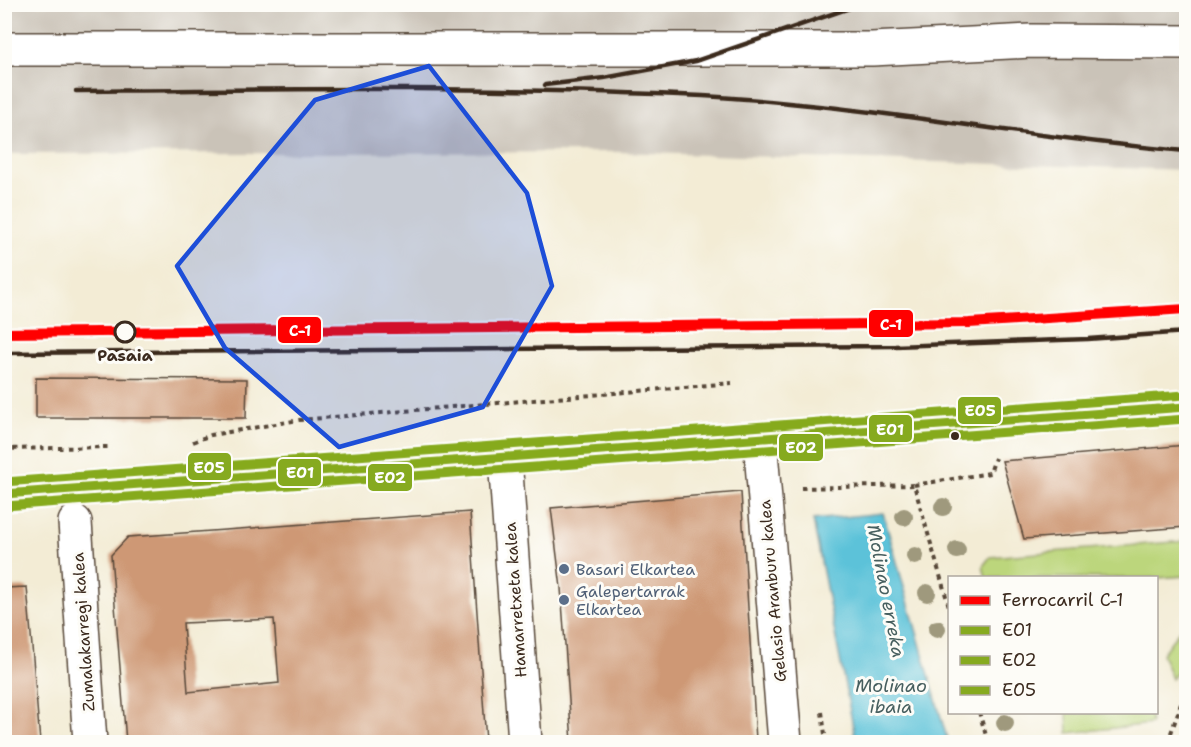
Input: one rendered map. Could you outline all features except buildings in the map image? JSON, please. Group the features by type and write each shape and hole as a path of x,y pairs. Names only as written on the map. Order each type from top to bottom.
{"main road":[{"path":"4,494 1186,407"}],"street":[{"path":"4,49 872,49 1031,41 1186,42"},
{"name":"Gelasio Aranburu kalea","path":"760,439 785,742"},
{"name":"Hamarretxeta kalea","path":"505,458 525,742"},
{"name":"Zumalakarregi kalea","path":"75,522 90,742"}],"path":[{"path":"211,435 299,420 732,383"},
{"path":"4,392 4,403"},
{"path":"764,489 914,485 990,473 995,458 1006,457"},
{"path":"914,485 948,603"},
{"path":"1168,742 1186,689"},
{"path":"980,714 988,742"}],"highlighted area":[{"path":"429,66 527,193 552,286 483,407 339,447 225,348 177,266 315,100"}],"shaded area":[{"path":"4,5 1186,5 1186,170 616,152 5,154"}],"green space":[{"path":"1186,541 1186,576 1158,578 1158,576 986,576 983,566 990,557"},
{"path":"1186,621 1186,661 1172,679 1162,654"},
{"path":"1067,714 1150,714 1151,724 1068,733"}],"water":[{"name":"Molinao ibaia","path":"883,513 948,742 856,742 813,520"}],"railway":[{"path":"545,85 604,78 696,61 861,4"},
{"path":"76,91 468,89 703,96 764,100 1186,151"},
{"path":"4,353 895,346 1088,339 1186,332"}],"rail line":[{"name":"C-1","path":"4,333 969,323 1186,309"}],"transit line":[{"name":"E05","path":"4,482 1185,395"},
{"name":"E01","path":"4,494 1186,407"},
{"name":"E02","path":"5,506 1186,419"}],"place":[{"name":"Pasaia","path":"125,332"},
{"name":"Basari Elkartea","path":"564,569"},
{"name":"Galepertarrak Elkartea","path":"564,600"}],"water label":[{"name":"Molinao erreka","path":"886,591"}]}
